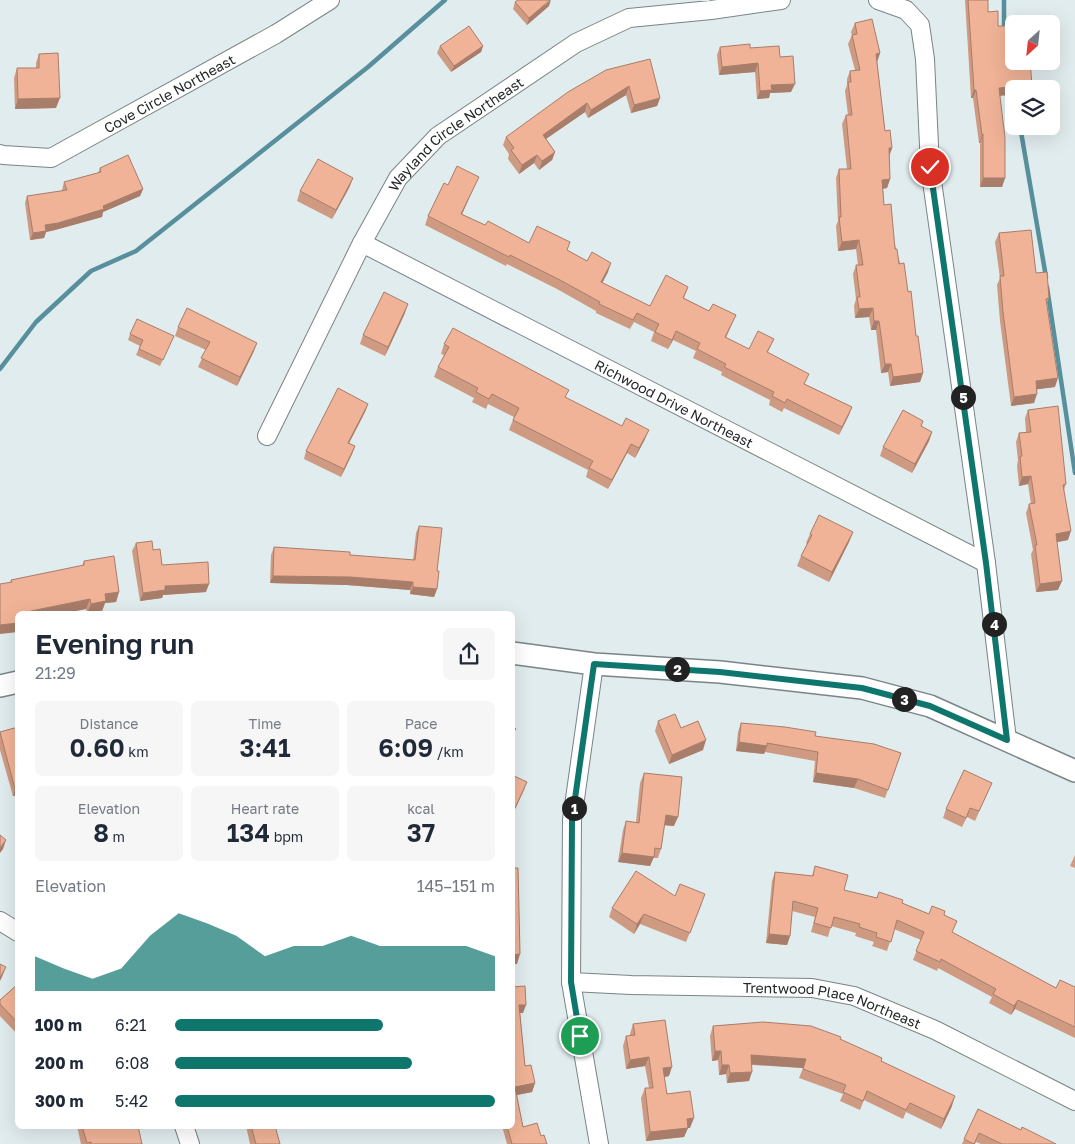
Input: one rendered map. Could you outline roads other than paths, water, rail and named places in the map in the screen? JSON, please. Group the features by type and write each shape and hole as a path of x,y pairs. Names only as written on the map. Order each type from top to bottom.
{"street":[{"name":"Cove Circle Northeast","path":"0,154 51,158 276,34 330,0"},
{"name":"Wayland Circle Northeast","path":"267,436 362,243 398,178 438,136 576,43 629,18 711,10 781,0"},
{"path":"878,0 906,10 920,25 926,59 930,167 986,563 1007,740"},
{"name":"Richwood Drive Northeast","path":"362,243 986,563"},
{"path":"515,653 594,664 720,672 862,688 930,706 1075,771"},
{"path":"594,664 572,820 571,982 599,1144"},
{"path":"0,686 15,683"},
{"path":"0,921 15,930"},
{"name":"Trentwood Place Northeast","path":"571,982 631,985 812,988 854,996 935,1030 1075,1101"},
{"path":"185,1129 190,1144"}],"waterway":[{"path":"0,369 36,322 91,271 136,251 368,67 445,0"},
{"path":"1004,0 1004,30"},
{"path":"1022,135 1046,277"},
{"path":"1047,287 1075,473"}]}
